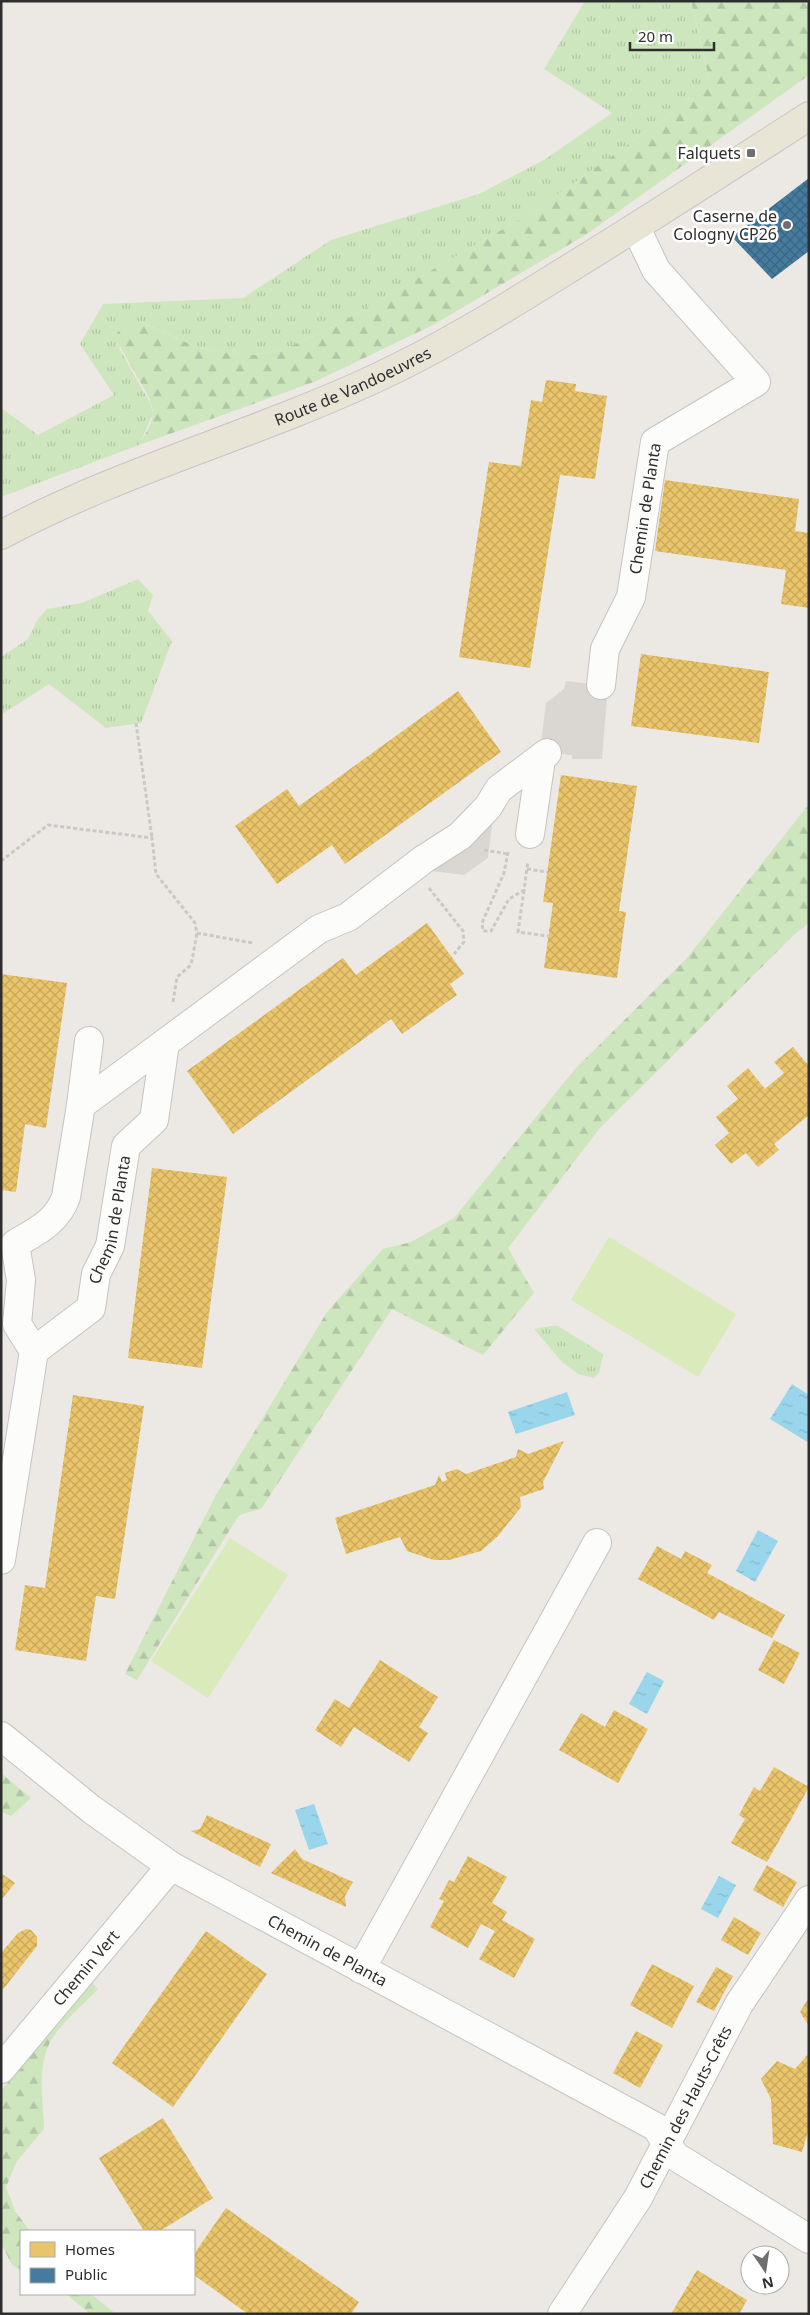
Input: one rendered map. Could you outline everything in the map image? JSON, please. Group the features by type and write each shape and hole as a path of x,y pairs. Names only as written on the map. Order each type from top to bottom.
{"main road":[{"name":"Route de Vandoeuvres","path":"1,534 63,503 133,473 302,411 375,379 447,344 636,228 809,116"}],"street":[{"name":"Chemin de Planta","path":"601,685 605,649 632,598 655,442 756,382 656,270 636,228"},
{"path":"81,1105 319,929 348,917 460,836 488,807 499,789 544,756 522,845"},
{"path":"1,1560 34,1351 17,1324 22,1280 8,1241 47,1226 61,1210 66,1197 89,1041"},
{"name":"Chemin de Planta","path":"34,1351 91,1308 96,1274 110,1246 126,1146 154,1120 167,1042"},
{"path":"361,1969 597,1543"},
{"name":"Chemin de Planta","path":"1,1736 91,1809 172,1866 656,2127 675,2156 809,2239"},
{"name":"Chemin Vert","path":"1,2069 172,1866"},
{"name":"Chemin des Hauts-Crêts","path":"562,2314 638,2198 739,2004 809,1900"}],"path":[{"path":"136,723 156,874 195,923 197,933 192,965 177,977 167,1042"},
{"path":"1,861 48,825 152,838"},
{"path":"522,845 527,869 518,932 548,936"},
{"path":"522,845 504,874 482,923 483,932 491,931 509,899 524,890"},
{"path":"493,852 505,854"},
{"path":"414,868 463,931 464,942 454,954"},
{"path":"527,869 547,872"},
{"path":"197,933 290,950"}],"green space":[{"path":"585,1 691,1 709,79 678,109 536,210 335,326 284,349 254,355 199,348 141,322 119,348 150,403 153,414 139,445 1,497 1,408 38,435 114,395 80,344 103,304 243,298 331,240 479,194 544,160 612,113 544,69"},
{"path":"691,1 800,1 809,5 809,75 587,234 433,325 314,382 139,445 150,425 153,413 148,396 119,344 116,335 120,329 140,322 199,348 255,355 284,349 335,326 536,210 678,109 709,78"},
{"path":"138,579 153,595 148,611 172,641 141,723 106,728 49,684 1,715 1,657 28,639 38,619 47,609 82,603"},
{"path":"809,804 809,923 794,935 600,1128 508,1248 534,1293 483,1355 392,1309 261,1509 239,1515 137,1680 125,1674 216,1495 327,1312 383,1249 411,1242 454,1218 576,1068 686,959"},
{"path":"609,1237 736,1314 698,1377 571,1300"},
{"path":"558,1326 603,1354 599,1373 594,1378 578,1374 562,1362 534,1329"},
{"path":"230,1538 288,1575 208,1698 151,1661"},
{"path":"1,1773 31,1798 11,1816 1,1812"},
{"path":"92,1983 98,1989 63,2024 48,2047 42,2070 44,2129 17,2161 6,2187 15,2211 29,2230 20,2230 20,2269 12,2265 1,2243 1,2091"},
{"path":"67,2295 92,2295 116,2314 90,2314"}],"shaded area":[{"path":"566,681 608,686 602,759 572,759 572,755 540,752 546,703 564,689"},
{"path":"494,808 488,858 464,875 432,871 421,854"}],"water":[{"path":"792,1384 809,1395 809,1443 770,1419"},
{"path":"567,1392 575,1415 516,1434 508,1412"},
{"path":"758,1530 778,1541 755,1582 736,1571"},
{"path":"647,1672 664,1681 647,1714 629,1704"},
{"path":"314,1804 328,1844 309,1850 295,1810"},
{"path":"719,1876 736,1885 718,1918 701,1909"}],"building: Homes":[{"path":"546,380 576,384 575,391 607,396 595,479 560,475 530,668 459,657 489,462 521,466 531,400 542,402"},
{"path":"665,480 799,499 795,531 809,533 809,608 781,604 786,570 655,551"},
{"path":"641,654 769,672 759,743 631,726"},
{"path":"458,691 501,752 345,864 332,845 277,884 235,826 287,789 299,806"},
{"path":"561,775 637,786 619,911 626,912 617,978 544,968 553,903 543,902"},
{"path":"427,923 464,974 450,984 457,995 402,1034 391,1019 233,1134 187,1071 343,958 356,975"},
{"path":"1,974 67,983 46,1128 25,1124 16,1192 1,1190"},
{"path":"793,1047 809,1066 809,1115 774,1144 779,1150 758,1167 746,1153 731,1164 715,1145 729,1133 716,1117 738,1099 727,1086 748,1068 765,1089 784,1073 774,1062"},
{"path":"152,1168 227,1177 202,1368 128,1358"},
{"path":"73,1395 144,1406 115,1599 96,1596 86,1661 15,1650 25,1585 45,1588"},
{"path":"564,1441 543,1482 544,1489 520,1497 521,1507 498,1536 481,1551 449,1560 434,1560 407,1551 400,1537 346,1554 335,1518 435,1485 439,1475 442,1482 447,1480 445,1473 457,1469 466,1474 516,1457 518,1449 528,1454"},
{"path":"657,1546 681,1559 685,1551 712,1565 707,1573 785,1615 772,1638 719,1612 714,1620 638,1579"},
{"path":"774,1640 800,1653 784,1684 758,1670"},
{"path":"380,1660 438,1697 419,1727 428,1733 409,1762 354,1727 341,1747 315,1730 335,1699 349,1708"},
{"path":"614,1710 648,1729 618,1783 559,1750 581,1713 605,1727"},
{"path":"774,1767 809,1787 767,1862 731,1843 745,1819 739,1815 754,1787 760,1791"},
{"path":"207,1815 271,1844 260,1867 191,1831 200,1829"},
{"path":"295,1849 302,1859 353,1882 345,1896 346,1907 271,1873"},
{"path":"468,1856 507,1877 492,1903 507,1912 502,1920 535,1939 514,1978 479,1959 495,1931 481,1924 468,1948 430,1927 444,1901 439,1899 449,1880 454,1882"},
{"path":"767,1865 797,1882 783,1907 753,1890"},
{"path":"1,1873 15,1883 1,1900"},
{"path":"734,1917 761,1933 748,1955 721,1940"},
{"path":"26,1929 31,1930 37,1937 37,1946 1,1992 1,1953 18,1933"},
{"path":"206,1931 267,1974 173,2107 112,2063"},
{"path":"652,1964 694,1986 672,2028 630,2005"},
{"path":"716,1967 733,1976 714,2011 696,2002"},
{"path":"809,1997 809,2026 800,2012"},
{"path":"636,2031 663,2045 640,2088 613,2073"},
{"path":"809,2053 809,2128 802,2152 773,2144 771,2099 761,2079 777,2061 795,2069"},
{"path":"163,2118 213,2198 162,2230 143,2230 99,2158"},
{"path":"226,2208 359,2302 351,2314 248,2314 195,2276 195,2253"},
{"path":"697,2270 747,2300 739,2314 671,2314"}],"building: Public":[{"path":"809,178 809,251 772,279 732,237"}],"place":[{"name":"Falquets","path":"751,153"},
{"name":"Caserne de Cologny CP26","path":"787,225"}]}
